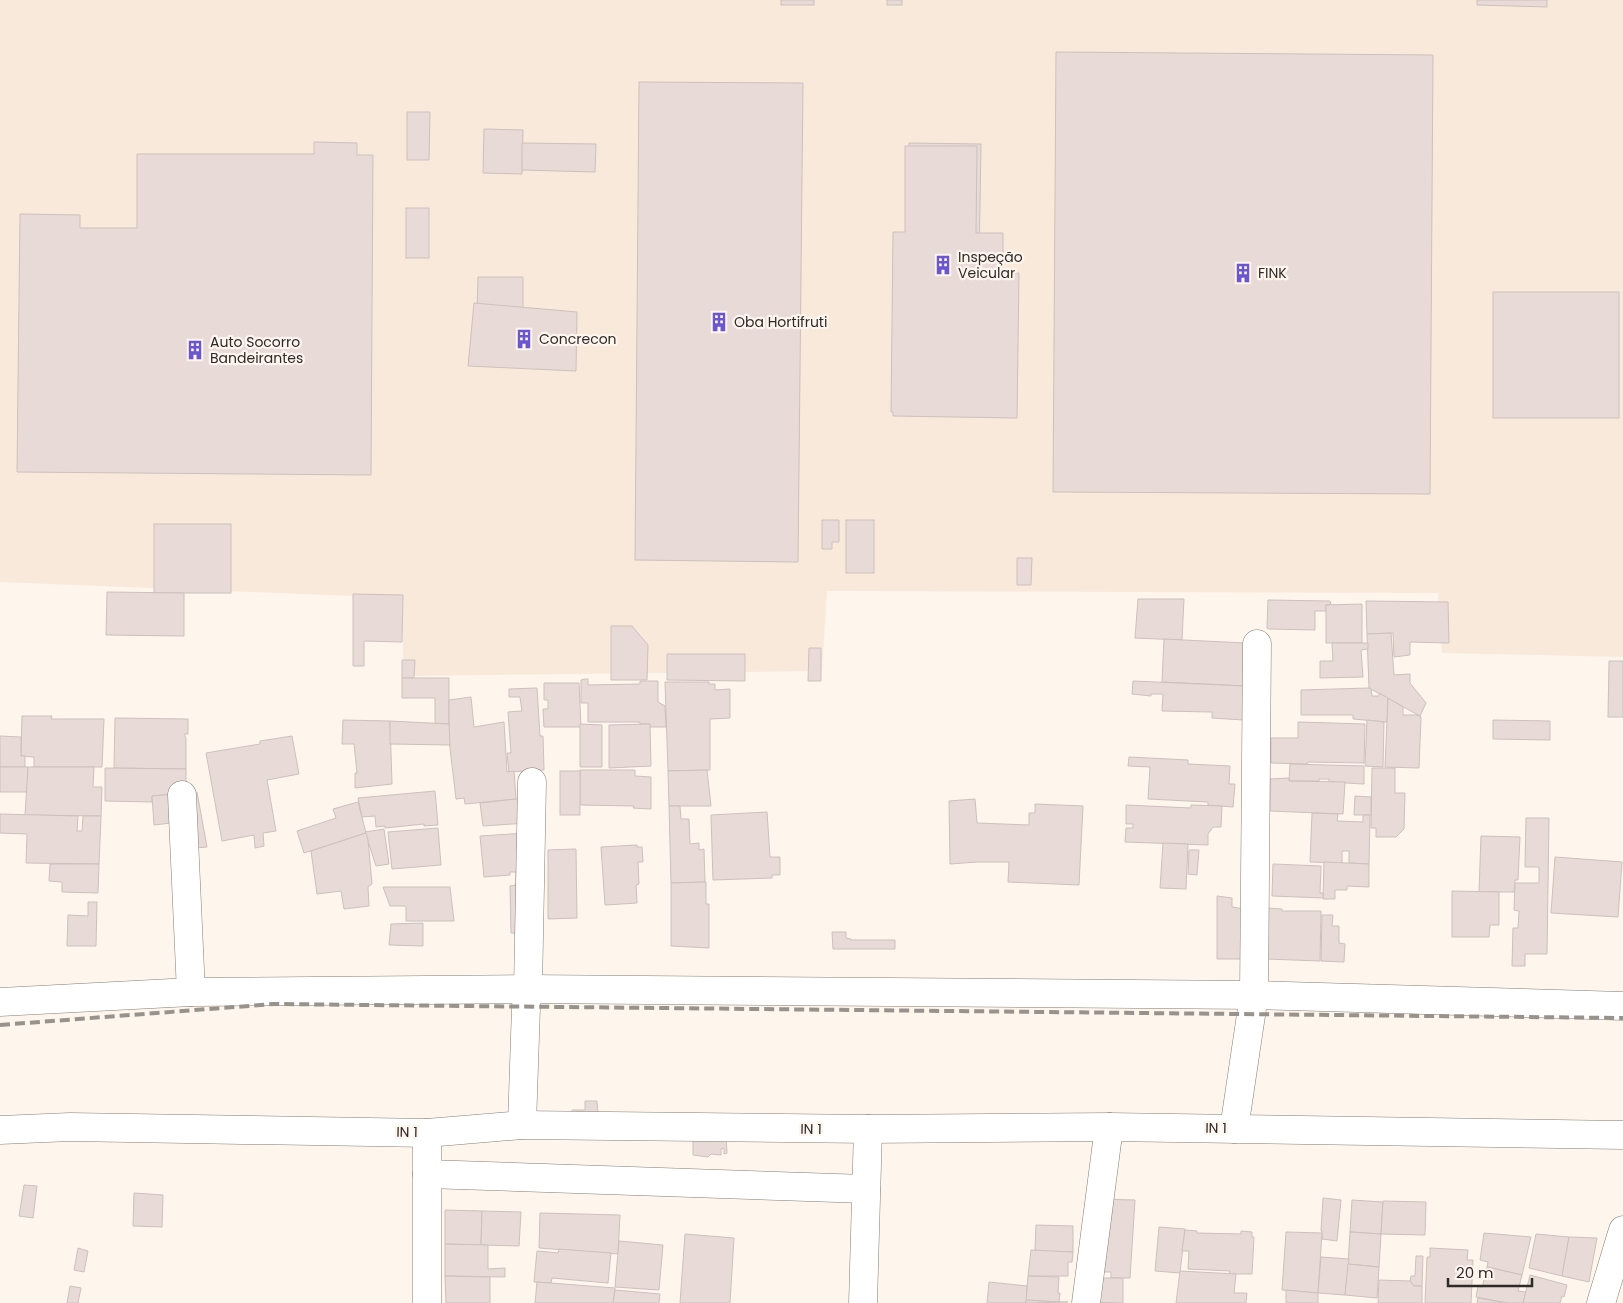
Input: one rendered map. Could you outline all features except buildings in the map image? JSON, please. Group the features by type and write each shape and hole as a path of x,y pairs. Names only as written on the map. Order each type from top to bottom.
{"street":[{"path":"1234,1129 1254,996 1257,644"},
{"path":"522,1125 528,989 532,782"},
{"path":"182,795 191,992"},
{"path":"0,1002 191,992 528,989 1254,996 1623,1006"},
{"name":"IN 1","path":"0,1130 70,1127 427,1133 522,1125 868,1129 1109,1127 1623,1135"},
{"path":"1086,1303 1109,1127"},
{"path":"863,1303 868,1129"},
{"path":"427,1133 427,1303"},
{"path":"427,1174 866,1189"},
{"path":"1601,1303 1623,1230"}],"shaded area":[{"path":"0,0 1623,0 1623,657 1442,653 1438,593 827,591 822,671 403,676 403,598 0,582"}],"railway":[{"path":"0,1025 274,1004 1623,1018"}],"place":[{"name":"Inspeção Veicular","path":"943,265"},
{"name":"FINK","path":"1243,273"},
{"name":"Oba Hortifruti","path":"719,322"},
{"name":"Concrecon","path":"524,339"},
{"name":"Auto Socorro Bandeirantes","path":"195,350"}]}
